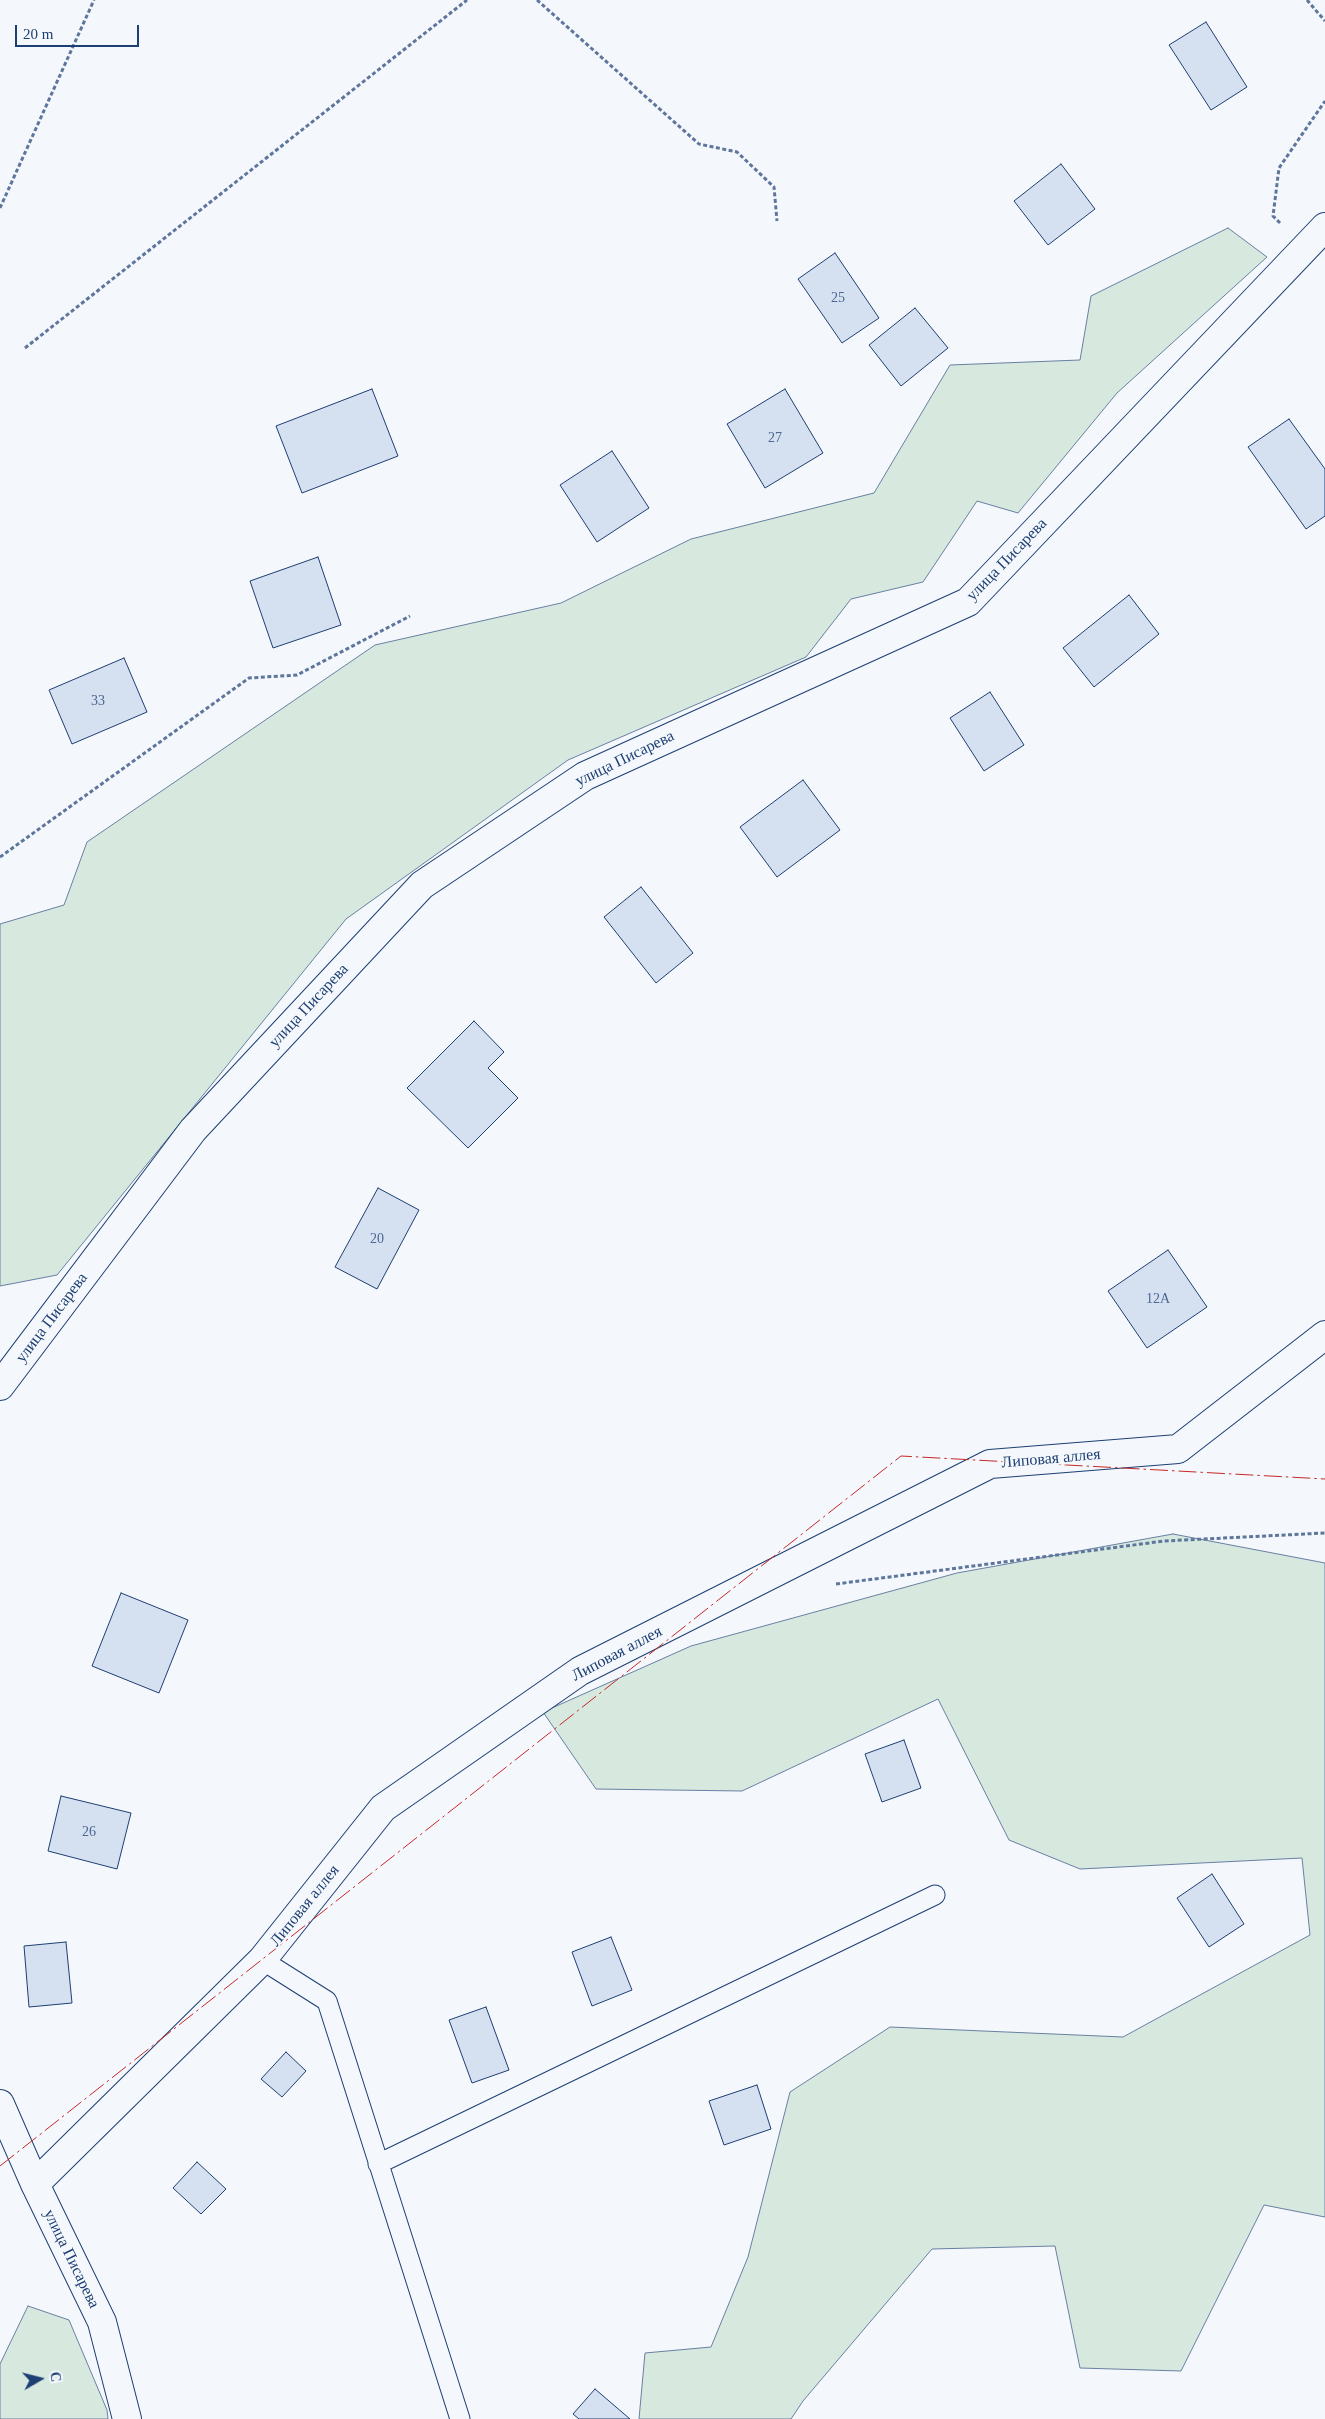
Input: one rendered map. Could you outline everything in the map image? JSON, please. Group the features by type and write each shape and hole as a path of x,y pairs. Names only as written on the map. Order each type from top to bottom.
{"street":[{"name":"улица Писарева","path":"0,1386 193,1130 422,885 585,776 968,602 1325,227"},
{"name":"Липовая аллея","path":"35,2184 262,1960 383,1808 580,1672 990,1464 1178,1449 1325,1334"},
{"name":"улица Писарева","path":"0,2104 35,2184 102,2322 127,2419"}],"lane":[{"path":"378,2164 935,1895"},
{"path":"262,1960 327,2001 460,2419"}],"path":[{"path":"0,208 94,0"},
{"path":"25,348 466,0"},
{"path":"537,0 700,144 737,152 774,187 777,220"},
{"path":"1307,0 1325,21"},
{"path":"1304,249 1273,216 1279,168 1325,101"},
{"path":"0,857 249,678 297,674 410,616"},
{"path":"831,1585 1164,1541 1325,1533"}],"shaded area":[{"path":"1228,228 1267,257 1117,393 1018,513 977,501 923,582 851,599 806,657 568,760 346,919 57,1275 0,1286 0,924 64,905 87,842 375,645 561,603 691,539 874,493 950,365 1080,360 1091,296"},
{"path":"1173,1534 1325,1563 1325,2217 1264,2205 1181,2371 1080,2368 1055,2246 932,2249 803,2401 791,2419 639,2419 645,2353 711,2347 748,2257 790,2092 890,2027 1123,2037 1310,1935 1302,1858 1080,1869 1009,1840 938,1699 742,1791 596,1789 543,1712 691,1646 957,1573"},
{"path":"28,2306 69,2320 107,2410 108,2419 0,2419 0,2364"}],"building":[{"path":"1206,22 1247,87 1211,110 1169,45"},
{"path":"1061,164 1095,209 1048,245 1014,201"},
{"path":"835,253 879,318 842,343 798,279"},
{"path":"915,308 948,348 901,386 869,345"},
{"path":"372,389 398,456 302,493 276,426"},
{"path":"785,389 823,453 765,488 727,424"},
{"path":"1289,419 1325,469 1325,516 1306,529 1248,447"},
{"path":"612,451 649,508 597,542 560,485"},
{"path":"318,557 341,625 273,648 250,581"},
{"path":"1129,595 1159,634 1094,687 1063,648"},
{"path":"124,658 147,712 72,744 49,690"},
{"path":"990,692 1024,745 984,771 950,718"},
{"path":"803,780 840,830 777,877 740,827"},
{"path":"641,887 693,953 656,983 604,917"},
{"path":"474,1021 504,1052 488,1068 518,1098 468,1148 407,1088"},
{"path":"378,1188 419,1210 377,1289 335,1267"},
{"path":"1168,1250 1207,1307 1147,1348 1108,1291"},
{"path":"121,1593 188,1620 159,1693 92,1666"},
{"path":"904,1740 921,1788 882,1802 865,1754"},
{"path":"61,1796 131,1813 117,1869 48,1851"},
{"path":"1212,1874 1244,1924 1209,1947 1177,1898"},
{"path":"611,1937 632,1990 592,2006 572,1952"},
{"path":"66,1942 72,2003 29,2007 24,1946"},
{"path":"486,2007 509,2070 472,2083 449,2020"},
{"path":"286,2052 306,2071 282,2097 261,2079"},
{"path":"757,2085 771,2129 724,2145 709,2101"},
{"path":"197,2162 226,2189 201,2214 173,2188"},
{"path":"595,2389 630,2419 579,2419 573,2414"}],"power":[{"path":"0,2166 901,1456 1325,1479"}]}
